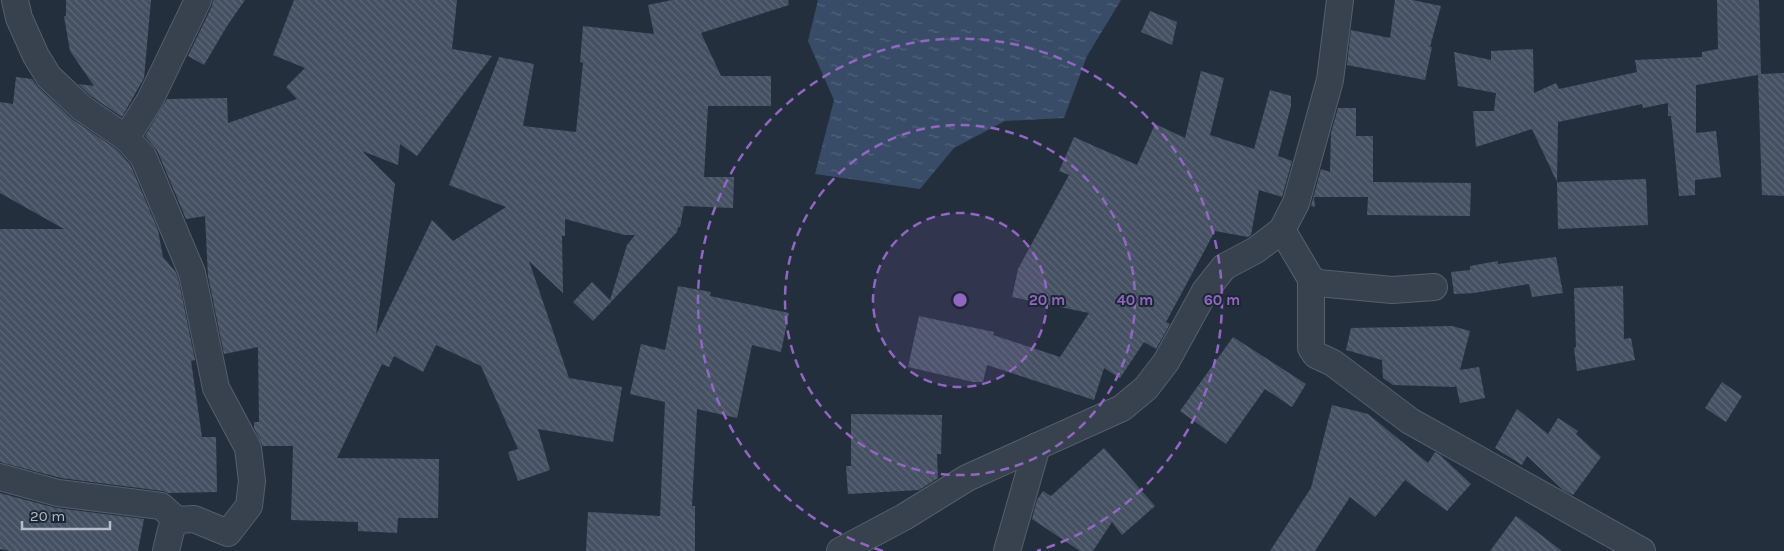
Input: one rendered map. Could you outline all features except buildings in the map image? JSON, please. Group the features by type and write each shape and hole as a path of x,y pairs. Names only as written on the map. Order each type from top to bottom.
{"street":[{"path":"0,477 58,493 160,506 177,520 194,519 228,533 248,506 252,481 248,448 216,388 192,273 143,156 126,138 82,108 49,77 36,56 22,25 15,0"},
{"path":"126,138 150,100 198,0"},
{"path":"840,551 904,517 967,478 1122,408 1146,388 1166,362 1205,291 1224,267 1256,250 1282,230 1296,204 1330,80 1340,0"},
{"path":"1282,230 1311,279 1318,283 1392,290 1434,287"},
{"path":"1311,279 1311,348 1316,355 1333,363 1410,421 1642,551"},
{"path":"1007,551 1037,446"},
{"path":"166,551 171,530 177,520"}],"water":[{"path":"818,0 1121,0 1087,56 1064,118 1005,121 954,148 920,189 815,174 834,100 808,41"}]}
